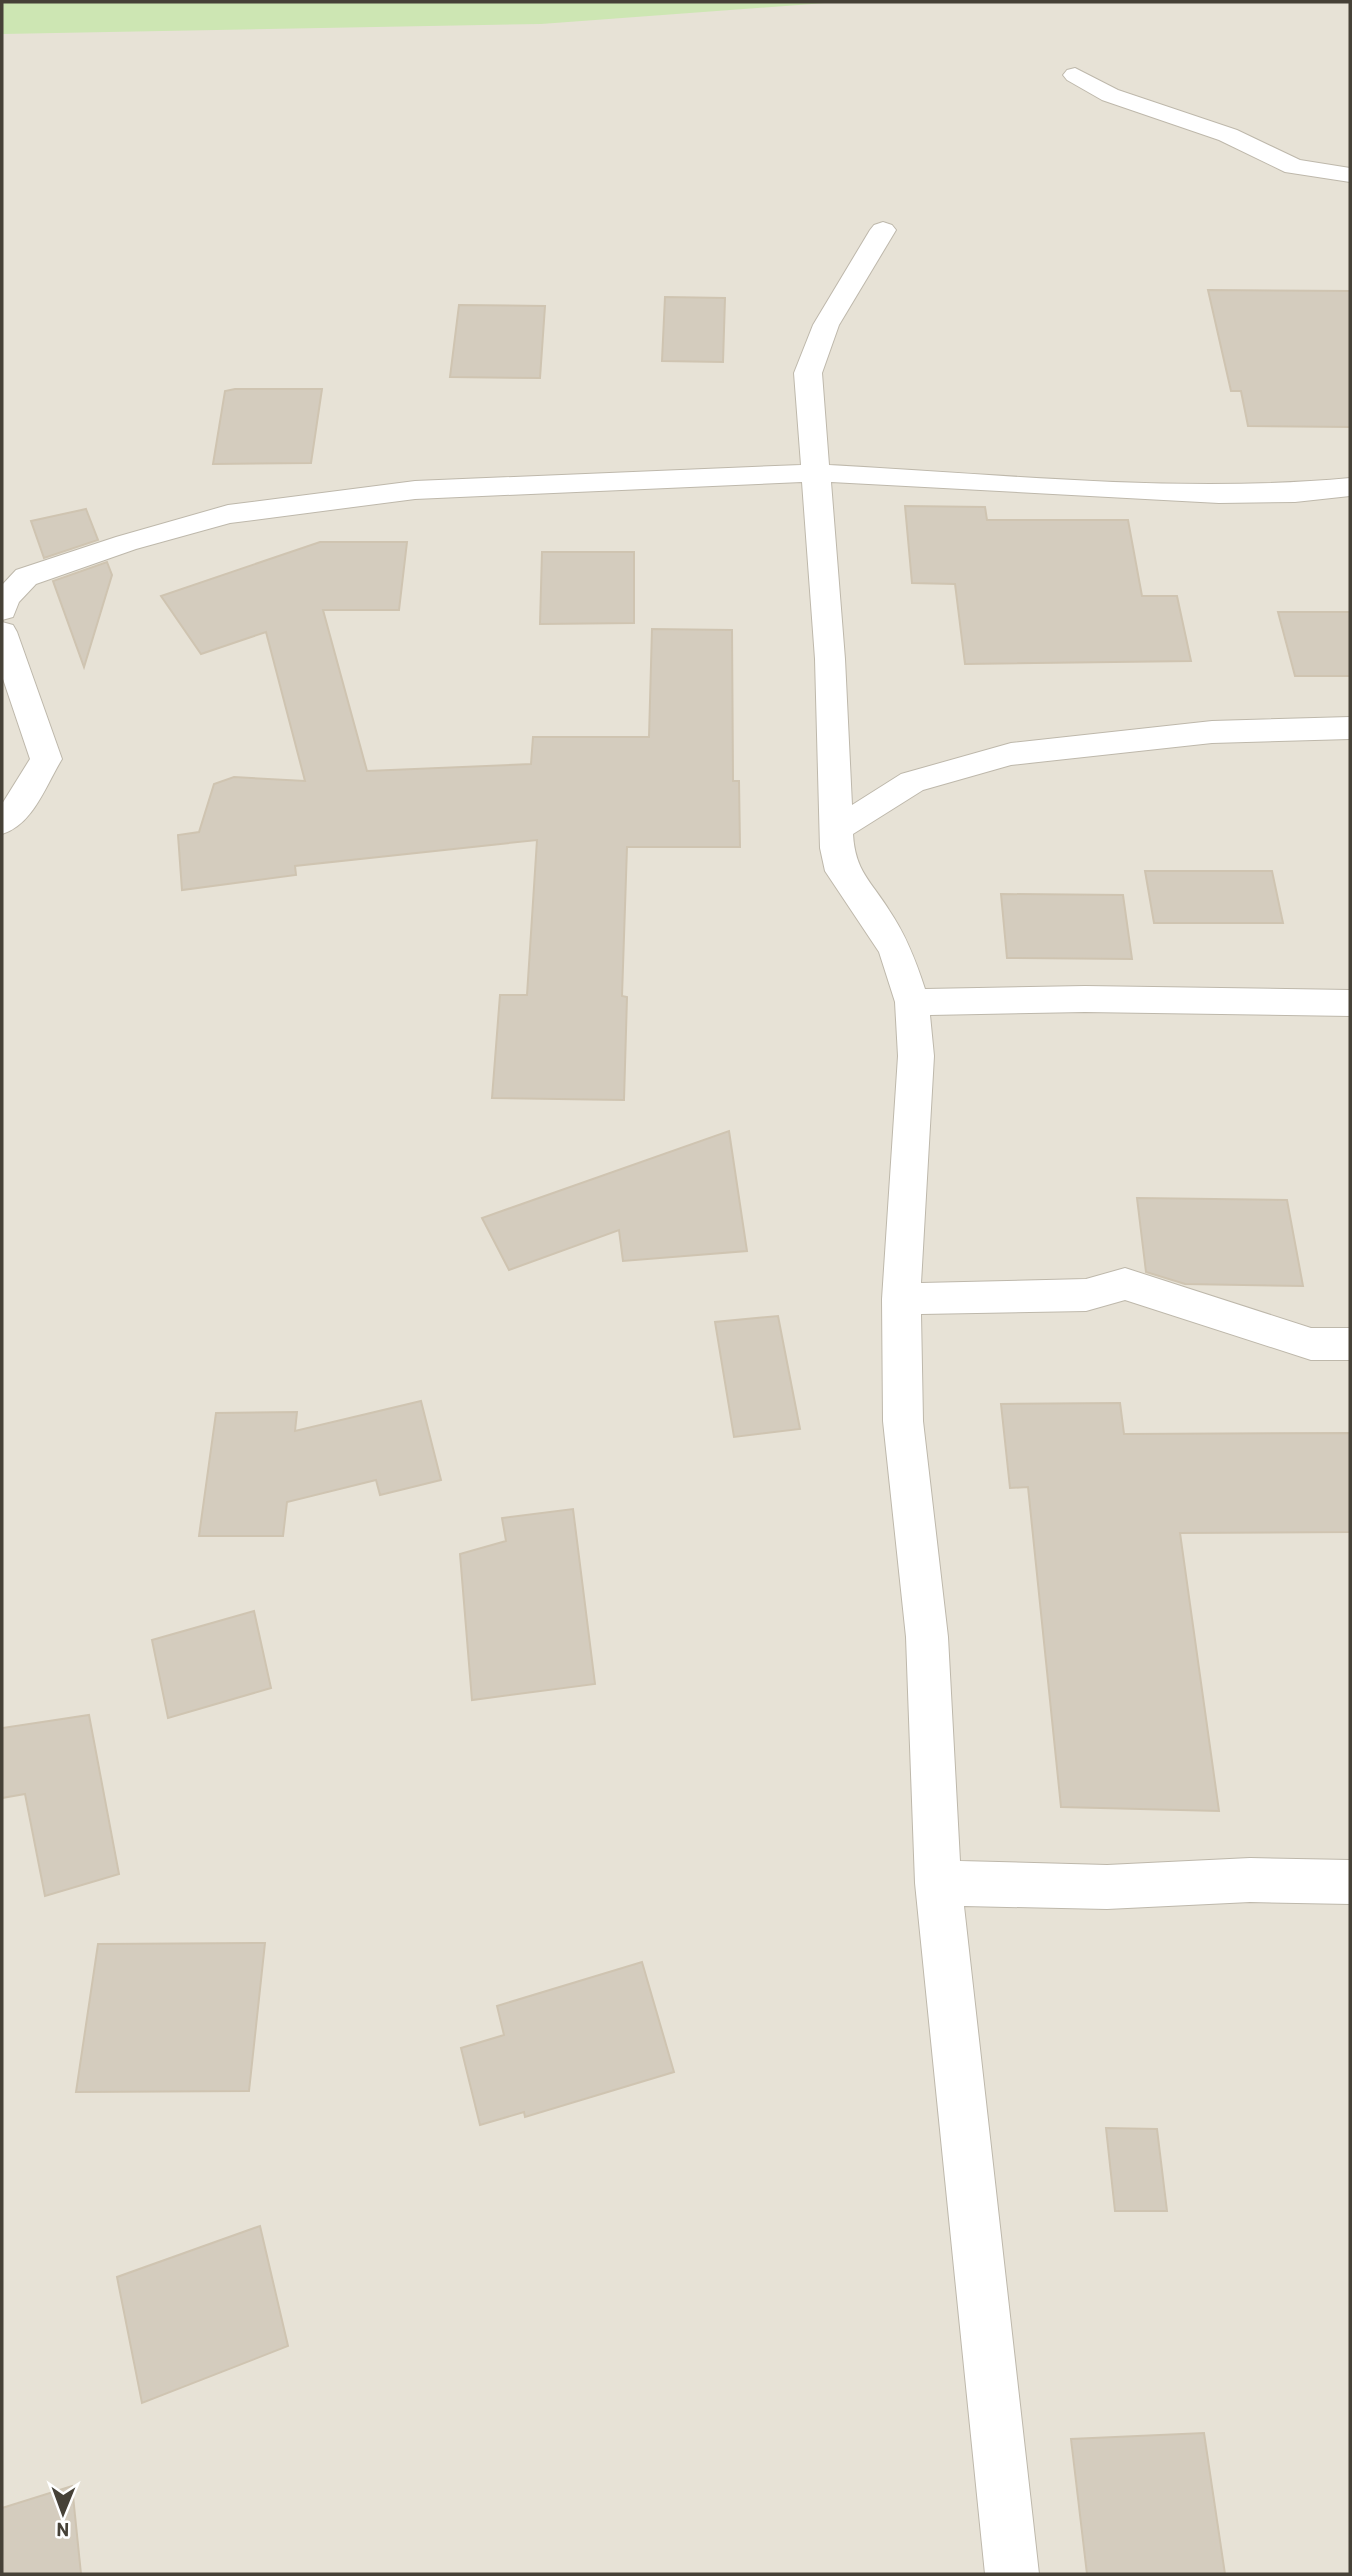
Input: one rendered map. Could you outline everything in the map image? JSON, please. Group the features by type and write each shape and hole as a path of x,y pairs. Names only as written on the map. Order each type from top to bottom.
{"street":[{"path":"1075,75 1110,95 1228,135 1294,167 1350,175"},
{"path":"883,230 826,325 808,373 830,659 836,848 842,871 877,918 896,952 912,1002 916,1056 901,1299 903,1421 927,1637 938,1882 1012,2574"},
{"path":"2,610 5,599 15,587 26,577 44,568 228,514 415,490 816,474 1219,494 1295,493 1350,487"},
{"path":"2,632 46,759 33,779 20,808 2,823"},
{"path":"837,829 912,782 1011,754 1212,732 1350,728"},
{"path":"912,1002 1085,999 1350,1003"},
{"path":"901,1299 1086,1295 1125,1284 1311,1344 1350,1344"},
{"path":"938,1882 1107,1887 1250,1880 1350,1882"}],"shaded area":[{"path":"2,2 1350,2 1350,2574 2,2574"}],"green space":[{"path":"2,2 838,2 541,24 2,34"}],"building":[{"path":"1208,290 1350,291 1350,427 1248,426 1241,391 1231,391"},
{"path":"665,297 725,298 723,362 662,361"},
{"path":"459,305 545,306 540,378 450,377"},
{"path":"322,389 311,463 213,464 225,391"},
{"path":"905,506 985,507 987,520 1128,520 1142,596 1177,596 1191,661 965,664 955,584 912,583"},
{"path":"86,509 98,540 44,558 31,521"},
{"path":"320,542 407,542 399,610 323,610 367,771 531,764 533,737 649,737 652,629 732,630 733,781 739,781 740,847 627,847 622,996 627,997 624,1100 492,1098 500,995 527,995 537,840 295,866 296,875 182,890 178,835 199,832 214,784 234,777 305,781 266,632 201,654 161,596"},
{"path":"542,552 634,552 634,623 540,624"},
{"path":"107,562 112,575 84,667 53,581"},
{"path":"1278,612 1350,612 1350,676 1295,676"},
{"path":"1145,871 1272,871 1283,923 1154,923"},
{"path":"1001,894 1123,895 1132,959 1007,958"},
{"path":"729,1131 747,1251 623,1261 619,1230 509,1270 482,1218"},
{"path":"1137,1198 1287,1200 1303,1286 1185,1284 1146,1272"},
{"path":"778,1316 800,1429 734,1437 715,1322"},
{"path":"421,1401 441,1480 380,1495 376,1480 287,1502 283,1536 199,1536 216,1413 297,1412 295,1431"},
{"path":"1120,1403 1124,1434 1350,1433 1350,1532 1180,1533 1219,1811 1061,1807 1028,1487 1010,1488 1001,1404"},
{"path":"573,1509 595,1684 472,1700 460,1554 506,1541 502,1518"},
{"path":"254,1611 271,1688 168,1718 152,1640"},
{"path":"89,1715 119,1874 45,1896 25,1794 2,1798 2,1728"},
{"path":"265,1943 249,2091 76,2092 98,1944"},
{"path":"642,1962 674,2072 525,2117 524,2112 480,2125 461,2048 504,2035 497,2006"},
{"path":"1106,2128 1157,2129 1167,2211 1115,2211"},
{"path":"260,2226 288,2346 142,2403 117,2277"},
{"path":"1204,2433 1225,2574 1087,2574 1071,2439"},
{"path":"72,2486 81,2574 2,2574 2,2508"}]}
